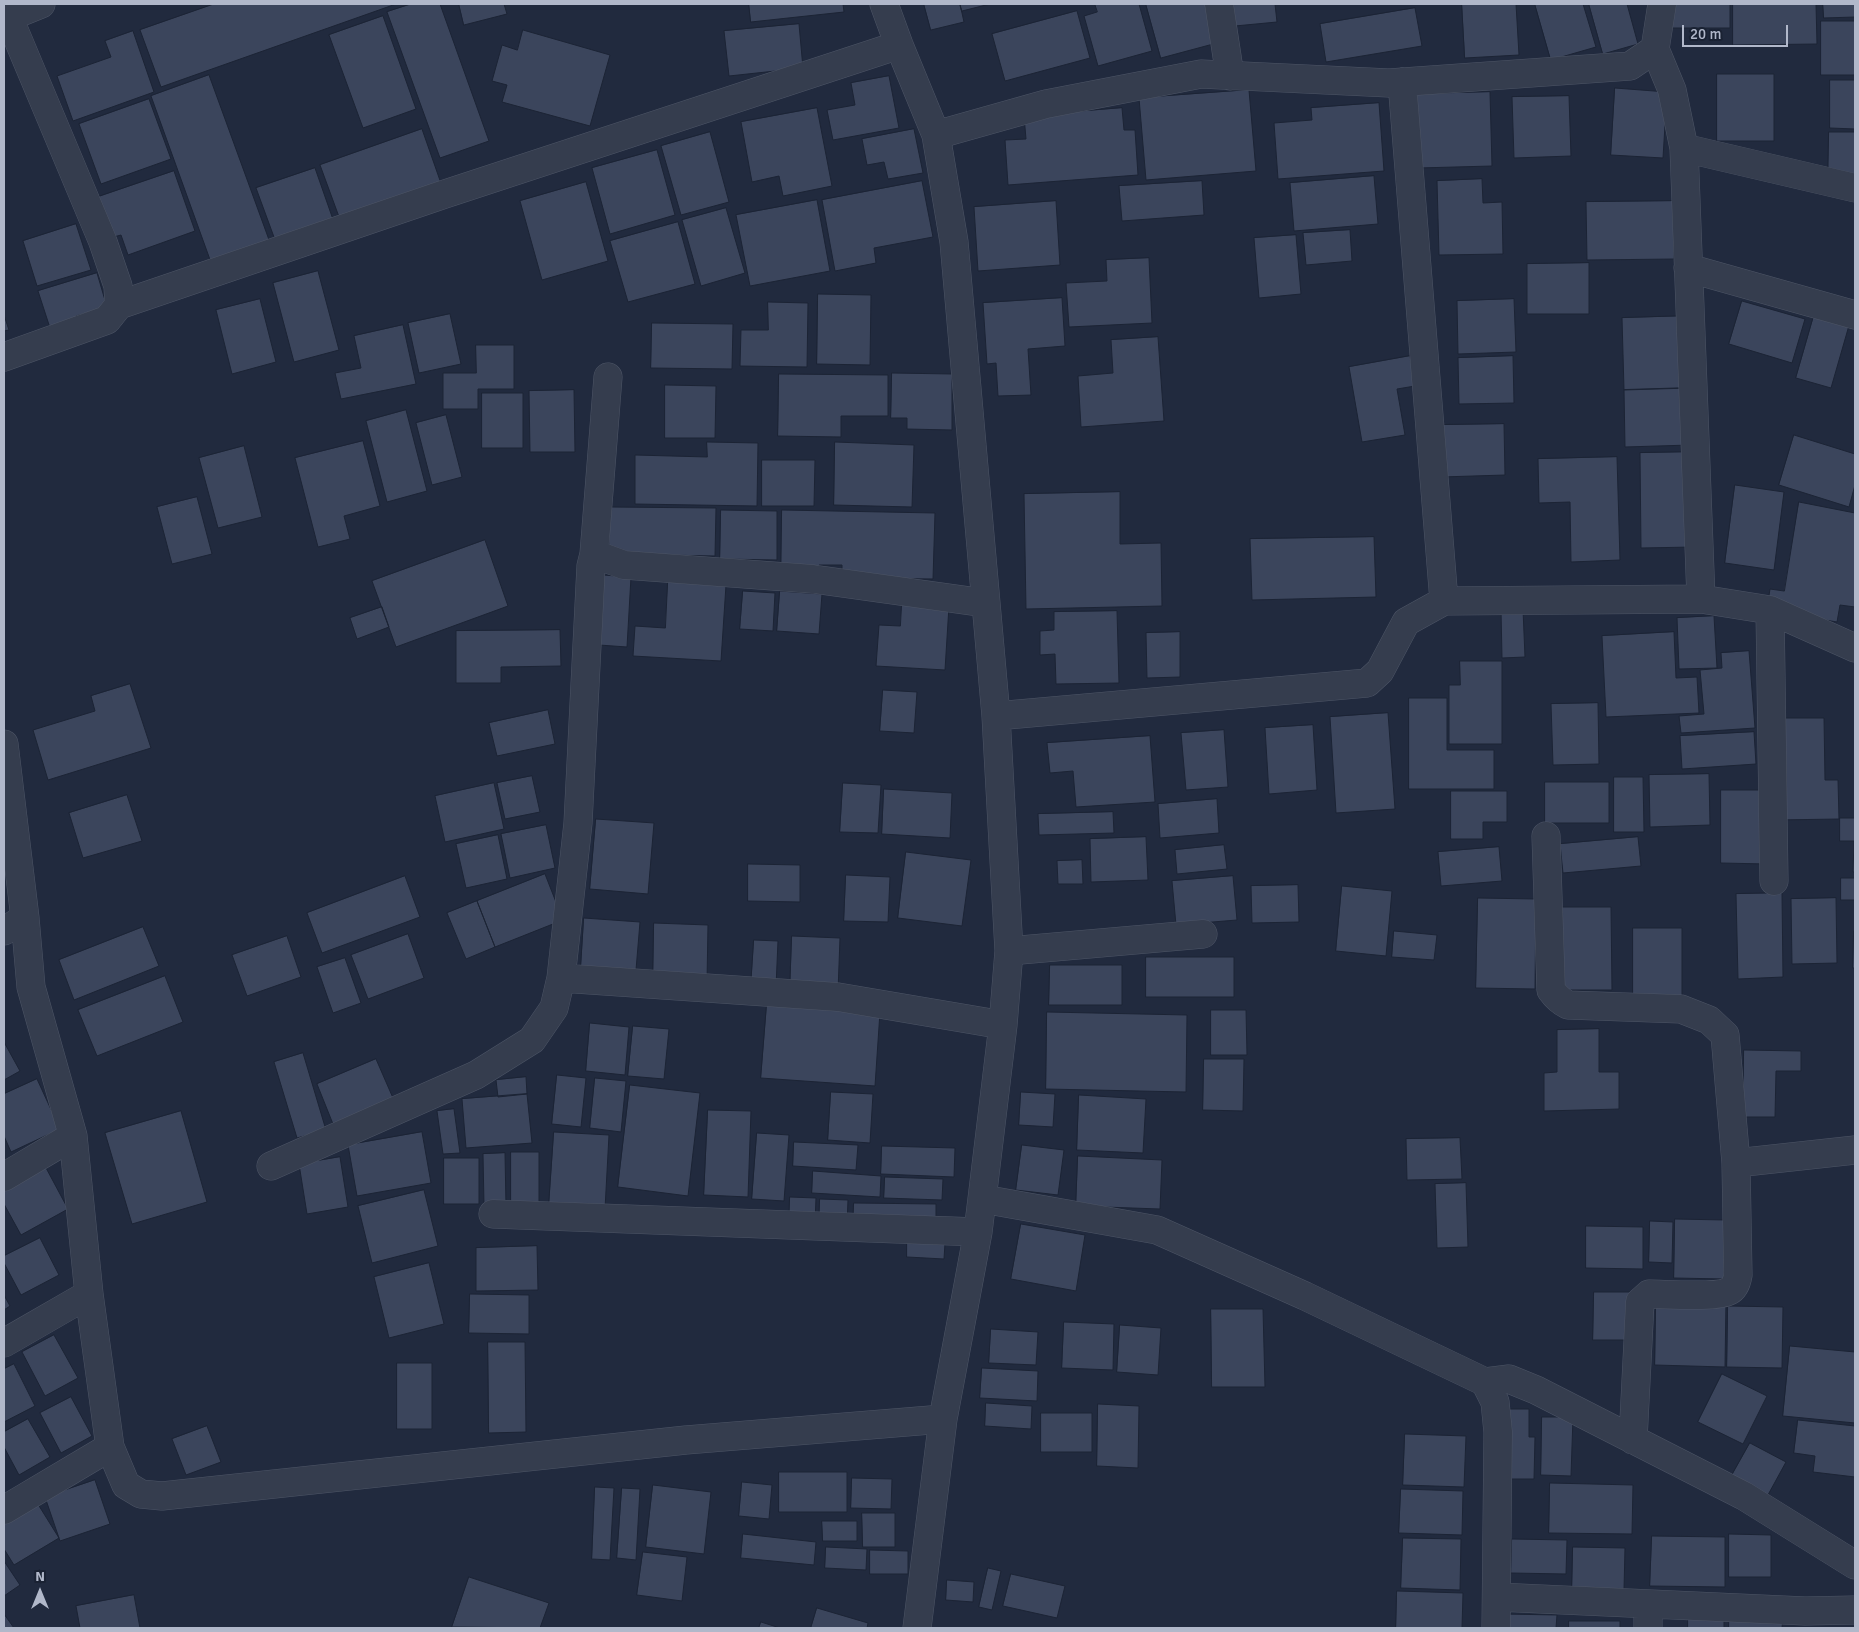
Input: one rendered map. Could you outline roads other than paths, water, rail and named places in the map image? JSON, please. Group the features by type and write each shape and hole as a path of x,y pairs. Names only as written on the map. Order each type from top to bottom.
{"street":[{"path":"41,4 6,18 103,242 118,286 119,305"},
{"path":"884,4 899,46 936,135 954,242 996,716 1009,951 1003,1025 983,1199 943,1419 917,1628"},
{"path":"1219,4 1230,76"},
{"path":"1662,4 1654,49 1672,90 1684,148 1701,599"},
{"path":"4,357 107,320 119,305 445,194 899,46"},
{"path":"936,135 1046,104 1201,74 1402,82 1630,66 1654,49"},
{"path":"1402,82 1444,601"},
{"path":"1684,148 1855,188"},
{"path":"1688,268 1855,315"},
{"path":"271,1166 476,1075 532,1040 554,1008 561,978 578,823 591,566 594,554 608,377"},
{"path":"594,554 624,564 814,579 985,603"},
{"path":"996,716 1367,683 1380,671 1406,622 1444,601 1701,599 1770,610 1855,648"},
{"path":"1770,610 1774,881"},
{"path":"4,744 14,924 73,1136 89,1294 110,1448 126,1485 141,1494 162,1496 686,1440 943,1419"},
{"path":"1546,836 1551,990 1560,1002 1568,1004 1681,1009 1709,1020 1724,1035 1736,1163 1738,1275 1735,1285 1728,1292 1713,1295 1649,1294 1640,1302 1633,1440"},
{"path":"1009,951 1203,934"},
{"path":"561,978 838,997 1003,1025"},
{"path":"4,1177 73,1136"},
{"path":"1736,1163 1855,1150"},
{"path":"983,1199 1156,1230 1305,1296 1485,1382 1509,1379 1536,1390 1744,1496 1855,1565"},
{"path":"493,1214 978,1232"},
{"path":"4,1343 89,1294"},
{"path":"1485,1382 1495,1402 1498,1432 1496,1628"},
{"path":"4,1510 110,1448"},
{"path":"1497,1597 1648,1616 1805,1620 1855,1610"}]}
